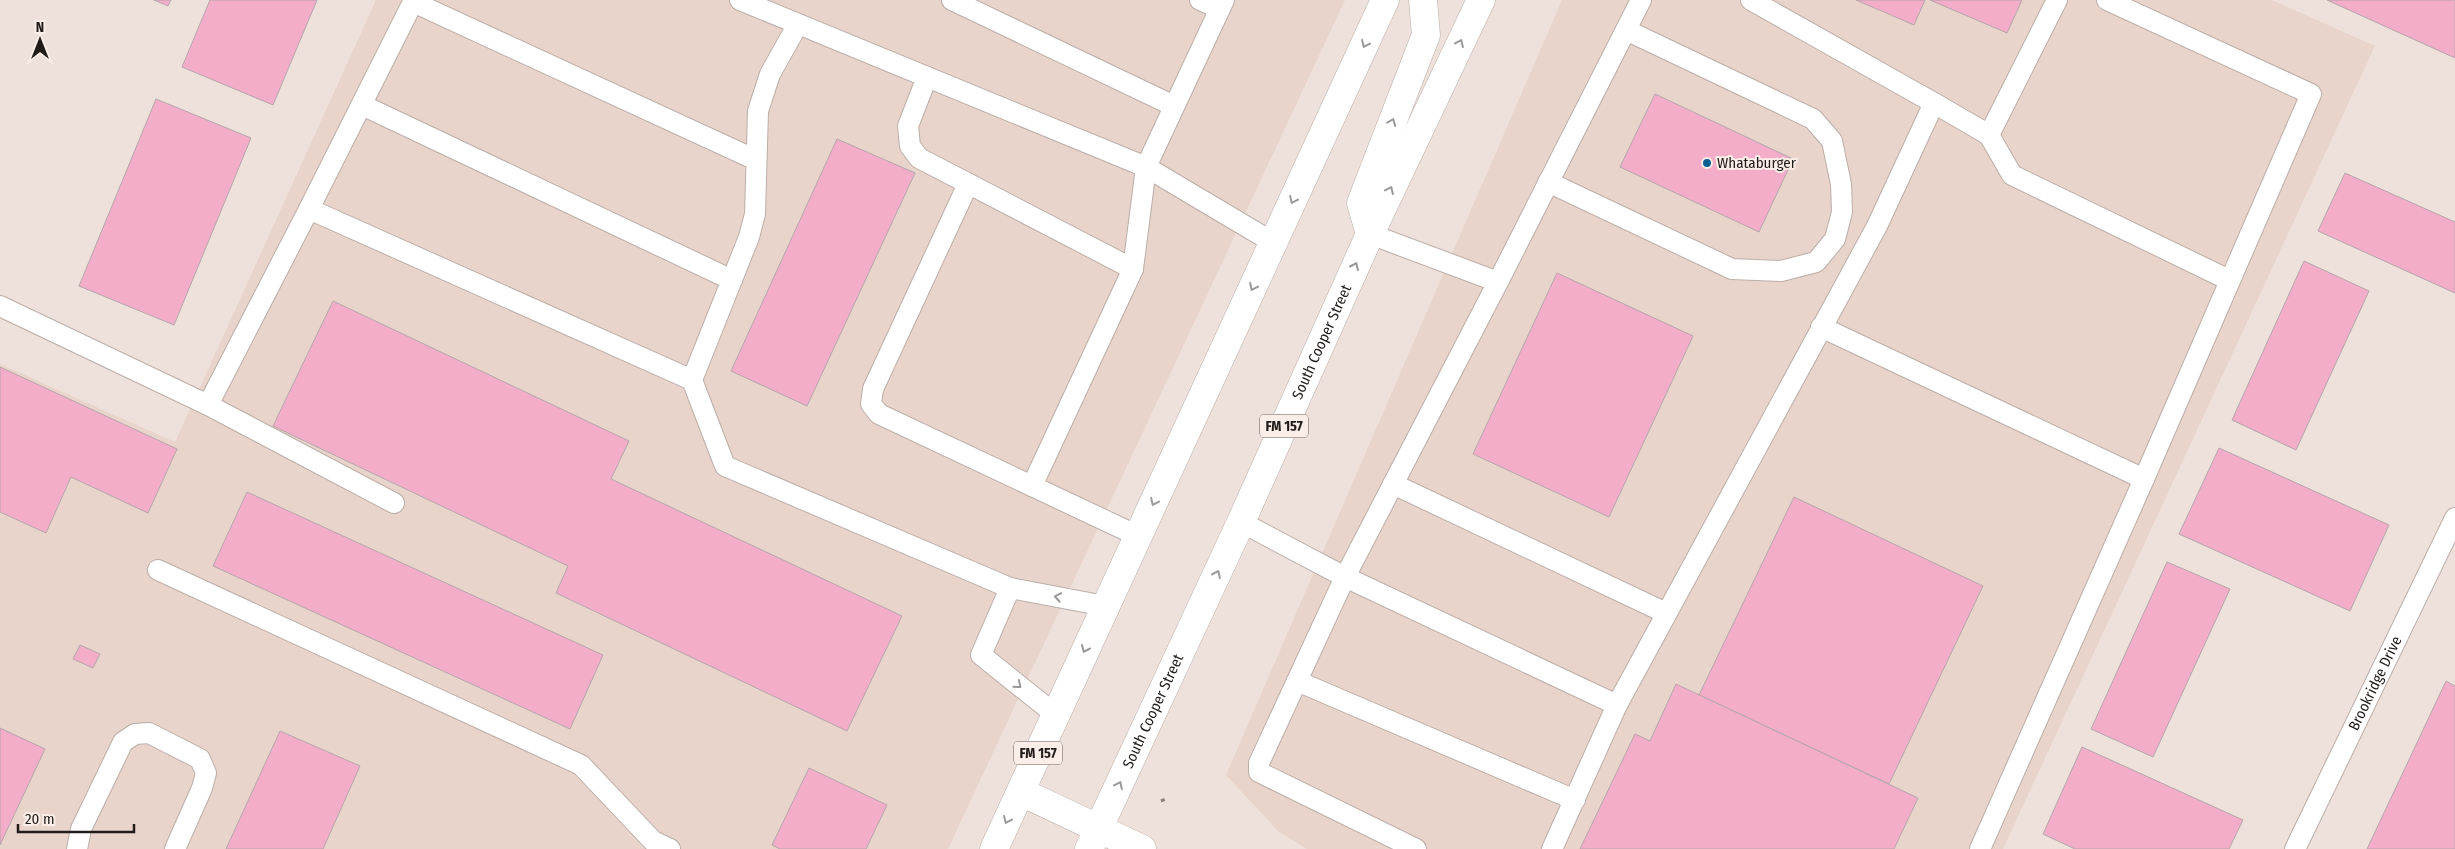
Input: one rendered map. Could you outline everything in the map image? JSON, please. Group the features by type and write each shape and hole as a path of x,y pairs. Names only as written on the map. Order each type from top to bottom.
{"main road":[{"name":"FM 157","path":"994,849 1385,0"},
{"path":"1370,234 1361,203 1426,35 1423,0"},
{"name":"South Cooper Street","path":"1094,839 1241,522 1370,234 1481,0"},
{"path":"1021,792 1094,839 1142,849"}],"lane":[{"path":"740,0 1146,168 1274,242"},
{"path":"952,0 1174,106"},
{"path":"1032,486 1133,269 1146,168 1222,5 1200,0"},
{"path":"1416,849 1259,772 1259,763 1345,577 1641,0"},
{"path":"1751,0 1989,135 2012,174 2229,280"},
{"path":"1989,135 2057,0"},
{"path":"1980,849 2144,479 2311,94 2107,0"},
{"path":"208,405 362,105 413,1 756,160"},
{"path":"798,24 770,74 758,111 755,214 749,237 692,380 725,466 1010,588 1105,606"},
{"path":"1548,182 1732,270 1781,271 1816,262 1835,239 1842,212 1841,184 1832,140 1813,119 1626,30"},
{"path":"927,77 908,126 910,146 919,158 1133,269"},
{"path":"1552,849 1617,705 1877,226 1934,103"},
{"path":"362,105 732,280"},
{"path":"968,184 873,389 871,404 879,414 1138,536"},
{"path":"309,209 692,380"},
{"path":"1370,234 1498,282"},
{"path":"0,306 208,405 394,503"},
{"path":"1821,327 2144,479"},
{"path":"1393,484 1666,613"},
{"name":"Brookridge Drive","path":"2295,849 2455,518"},
{"path":"1241,522 1345,577 1617,705"},
{"path":"158,570 581,765 652,841 670,849"},
{"path":"1010,588 981,655 1056,715"},
{"path":"1297,681 1574,800"},
{"path":"77,849 81,829 123,742 135,734 149,733 200,759 206,773 202,788 175,849"}],"path":[{"path":"1161,801 1168,798"}],"shaded area":[{"path":"376,0 1345,0 948,849 0,849 0,364 175,442"},
{"path":"1562,0 2272,0 2375,46 2003,849 1307,849 1278,831 1226,775"}],"building":[{"path":"154,0 171,0 168,6"},
{"path":"210,0 317,0 273,105 182,67"},
{"path":"1856,0 1925,0 1914,25"},
{"path":"1930,0 2022,0 2007,33"},
{"path":"2327,0 2455,0 2455,58"},
{"name":"Whataburger","path":"1655,94 1793,159 1759,232 1620,167"},
{"path":"156,99 251,138 174,325 79,286"},
{"path":"837,139 915,173 807,406 731,371"},
{"path":"2345,173 2455,222 2455,293 2318,231"},
{"path":"2304,261 2369,291 2296,450 2232,420"},
{"path":"1557,273 1693,336 1609,517 1473,454"},
{"path":"333,301 629,441 611,479 902,616 847,731 556,593 568,566 273,426"},
{"path":"0,367 177,449 148,513 71,477 46,533 0,512"},
{"path":"2219,448 2389,525 2350,611 2179,534"},
{"path":"247,492 603,655 570,729 213,566"},
{"path":"1794,497 1983,586 1889,784 1699,695"},
{"path":"2167,562 2230,589 2153,757 2091,729"},
{"path":"80,645 100,654 93,668 73,659"},
{"path":"2446,681 2455,686 2455,849 2367,849"},
{"path":"1676,684 1918,798 1894,849 1580,849 1635,734 1650,741"},
{"path":"0,728 45,749 0,845"},
{"path":"280,731 360,766 323,849 226,849"},
{"path":"2082,747 2243,820 2229,849 2075,849 2043,834"},
{"path":"809,768 887,805 866,849 780,849 772,845"}],"place":[{"name":"Whataburger","path":"1707,163"}]}
